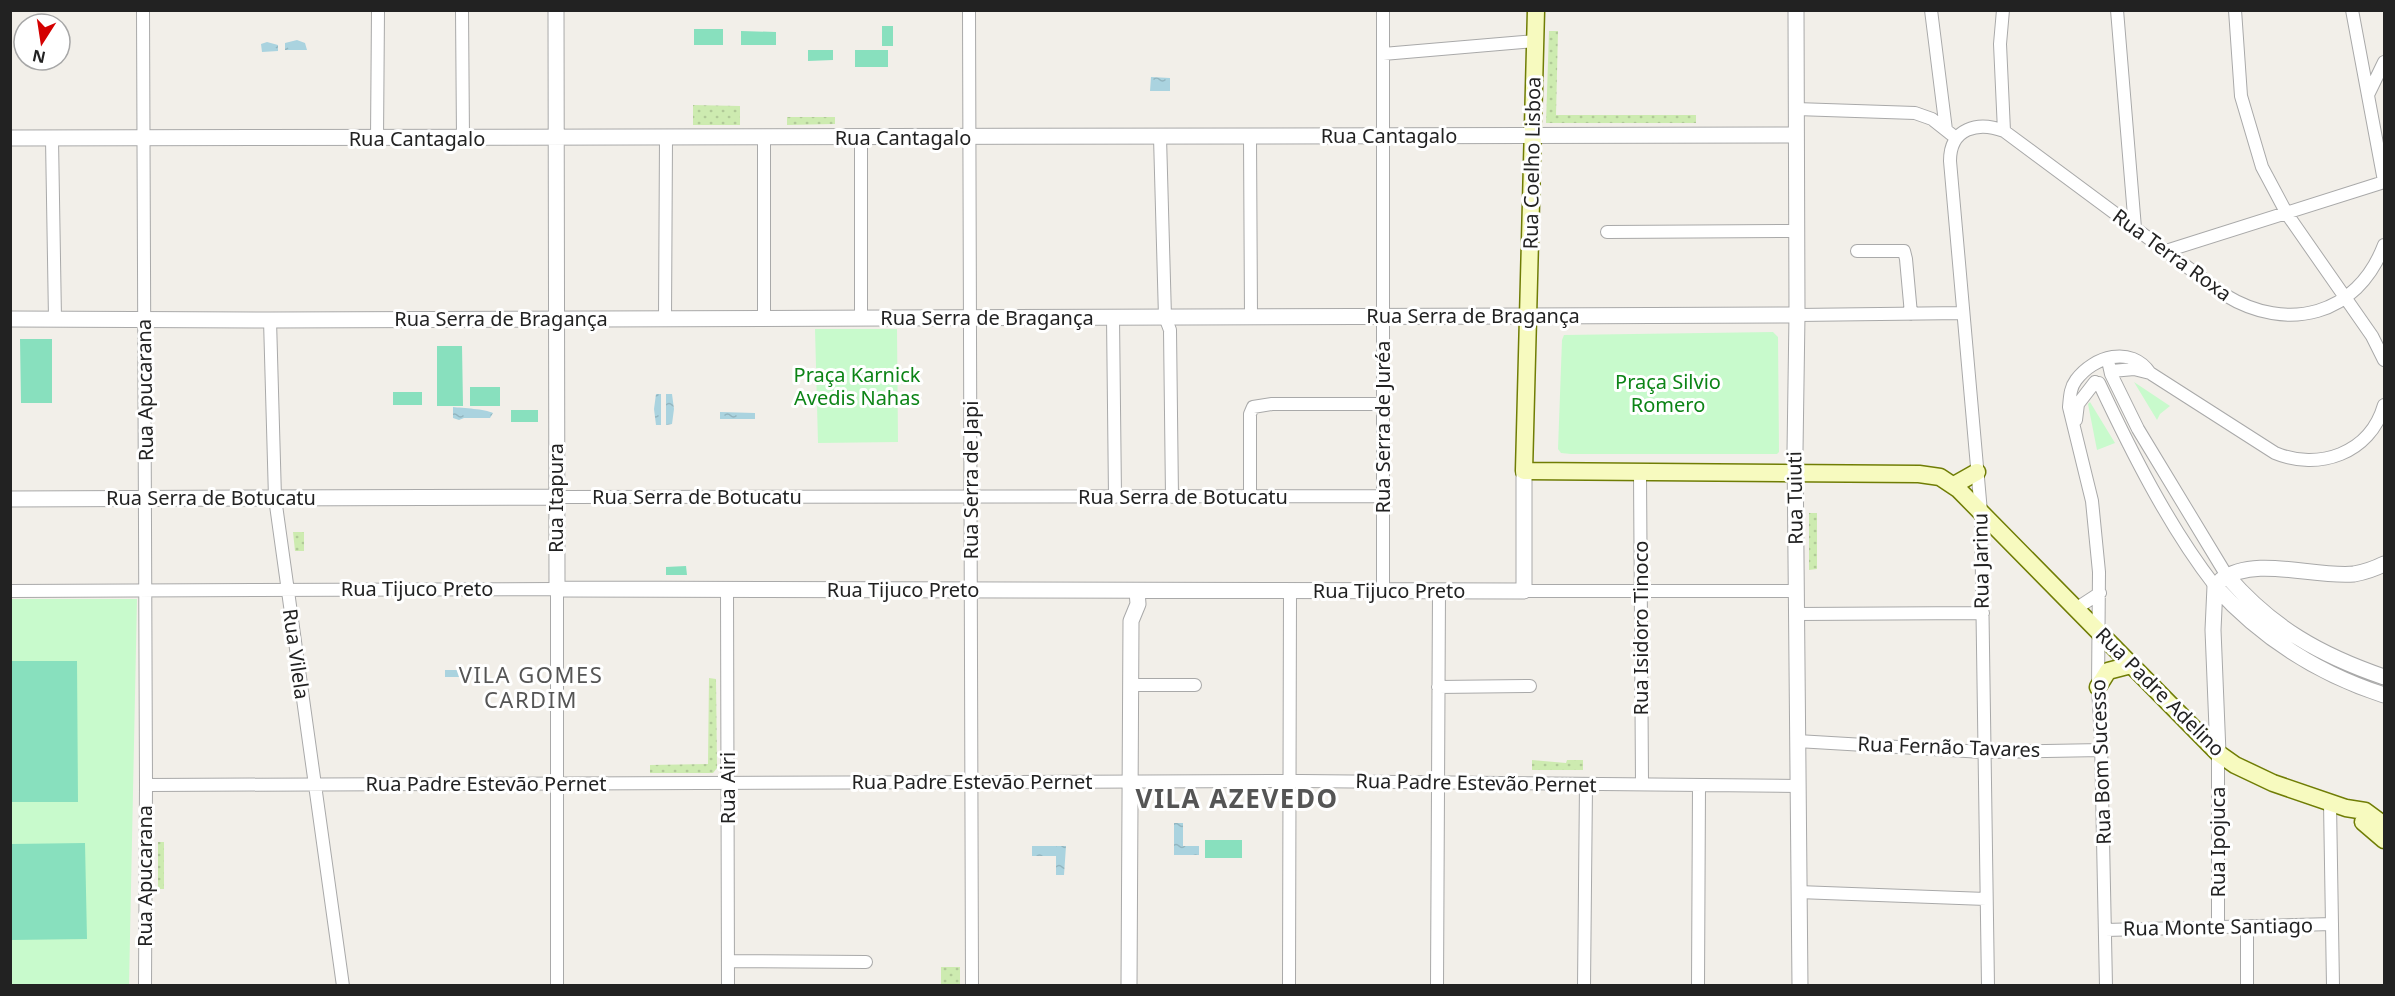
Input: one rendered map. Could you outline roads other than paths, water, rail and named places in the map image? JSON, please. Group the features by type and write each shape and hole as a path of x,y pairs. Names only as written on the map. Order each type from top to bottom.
{"main road":[{"name":"Rua Coelho Lisboa","path":"1528,316 1536,10"},
{"path":"1528,316 1524,471 1795,473"},
{"path":"1954,485 1977,472"},
{"name":"Rua Padre Adelino","path":"1795,473 1930,474 1954,485 2218,753 2235,765 2273,783 2338,805 2365,811"},
{"path":"2098,687 2108,672 2131,665"},
{"path":"2338,805 2385,840"},
{"path":"2365,811 2385,825"}],"street":[{"name":"Rua Apucarana","path":"143,10 146,498 145,986"},
{"path":"377,139 378,10"},
{"path":"462,10 463,139"},
{"name":"Rua Itapura","path":"556,10 558,986"},
{"name":"Rua Serra de Japi","path":"969,10 972,986"},
{"name":"Rua Serra de Juréa","path":"1383,10 1383,591"},
{"name":"Rua Tuiuti","path":"1796,10 1795,473 1800,986"},
{"path":"1931,10 1946,130"},
{"path":"2003,10 2000,44 2004,131"},
{"path":"2117,10 2135,228"},
{"path":"2235,10 2241,96 2262,167 2287,214 2372,336 2385,360"},
{"path":"2166,251 2385,181 2352,10"},
{"path":"1383,54 1535,41"},
{"path":"2368,95 2385,62"},
{"path":"1796,109 1908,111 1926,116 1956,138"},
{"name":"Rua Terra Roxa","path":"1956,138 1966,130 1981,126 1990,126 2004,131 2225,295 2258,311 2288,316 2326,309 2346,298 2370,274 2385,245"},
{"name":"Rua Cantagalo","path":"10,138 1796,135"},
{"path":"764,137 764,318"},
{"path":"1161,137 1165,317 1170,330 1172,497"},
{"path":"1250,137 1251,317"},
{"path":"665,318 666,138"},
{"path":"861,138 861,318"},
{"name":"Rua Jarinu","path":"1956,138 1951,150 1950,161 1981,512 1988,986"},
{"path":"52,139 55,319"},
{"path":"1606,232 1797,231"},
{"path":"1857,251 1889,249 1905,252 1911,314"},
{"name":"Rua Serra de Bragança","path":"10,319 970,318 1963,313"},
{"path":"1113,317 1115,497"},
{"name":"Rua Vilela","path":"270,320 275,498 343,986"},
{"path":"2221,581 2169,479 2138,429 2109,368 2097,360 2090,364 2089,374 2097,382 2187,548 2221,581 2251,622 2288,650 2351,683 2385,695"},
{"name":"Rua Bom Sucesso","path":"2090,364 2076,380 2070,393 2069,407 2092,501 2100,593 2098,687 2102,750 2106,986"},
{"path":"2109,368 2134,369 2150,373 2275,453 2310,461 2330,459 2354,447 2374,428 2385,405"},
{"path":"2097,382 2106,381 2109,368"},
{"name":"Rua Bom Sucesso","path":"2076,434 2078,404 2097,382"},
{"path":"1250,496 1250,414 1253,407 1272,404 1383,404"},
{"path":"1524,471 1524,591"},
{"name":"Rua Isidoro Tinoco","path":"1640,472 1642,784"},
{"path":"2153,487 2169,479"},
{"name":"Rua Serra de Botucatu","path":"10,499 1383,496"},
{"path":"2221,581 2247,570 2270,568 2352,574 2369,571 2385,564"},
{"path":"2213,613 2232,594 2247,570"},
{"name":"Rua Ipojuca","path":"2218,927 2218,753 2213,613 2221,581"},
{"name":"Rua Tijuco Preto","path":"10,591 287,589 1796,591"},
{"name":"Rua Airi","path":"727,590 728,986"},
{"path":"1129,986 1131,621 1138,604 1131,591"},
{"path":"1289,986 1290,591"},
{"path":"1437,986 1439,591"},
{"name":"Rua Padre Adelino","path":"2077,608 2100,593"},
{"path":"2232,594 2318,651 2385,677"},
{"path":"1796,614 1983,613"},
{"path":"2351,683 2357,668"},
{"path":"1131,685 1195,685"},
{"path":"1438,687 1530,686"},
{"name":"Rua Fernão Tavares","path":"1797,741 1983,752 2102,750"},
{"name":"Rua Padre Estevão Pernet","path":"146,784 1290,781 1799,786"},
{"path":"1584,986 1586,784"},
{"path":"1698,986 1699,785"},
{"path":"2333,986 2332,924 2338,805"},
{"name":"Rua Padre Adelino","path":"2365,811 2385,814"},
{"path":"1798,892 1986,899"},
{"name":"Rua Monte Santiago","path":"2104,930 2332,924"},
{"path":"2247,926 2247,986"},
{"path":"728,962 866,962"}],"water":[{"path":"297,40 305,43 307,50 285,50 285,43"},
{"path":"267,42 278,45 278,51 262,52 261,44"},
{"path":"1151,77 1170,78 1170,91 1150,91"},
{"path":"656,394 661,394 661,425 656,425 654,409"},
{"path":"666,394 672,394 674,409 672,424 666,425"},
{"path":"453,407 493,413 490,418 459,420 453,418"},
{"path":"720,412 755,413 755,419 720,419"},
{"path":"445,670 464,670 464,677 445,677"},
{"path":"1174,823 1183,823 1183,846 1199,846 1199,855 1174,855"},
{"path":"1032,846 1066,846 1064,875 1056,875 1056,856 1032,856"}],"district":[{"name":"VILA GOMES CARDIM","path":"531,688"},
{"name":"VILA AZEVEDO","path":"1237,799"}],"park label":[{"name":"Praça Karnick Avedis Nahas","path":"857,386"},
{"name":"Praça Silvio Romero","path":"1668,394"}]}
